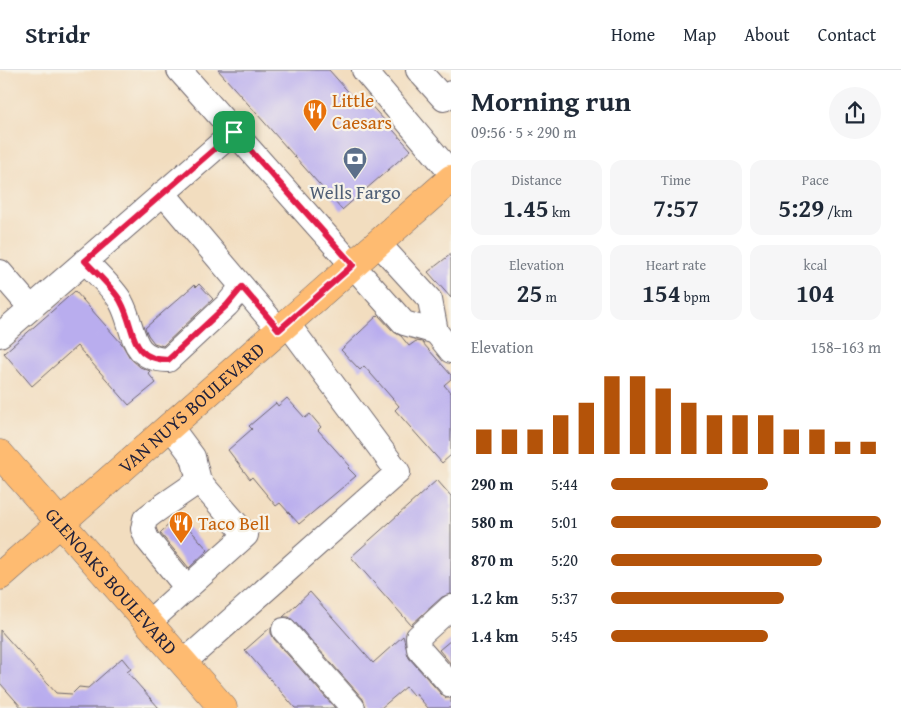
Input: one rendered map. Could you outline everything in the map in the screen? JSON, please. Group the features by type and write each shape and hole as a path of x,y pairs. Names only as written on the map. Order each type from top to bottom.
{"main road":[{"name":"VAN NUYS BOULEVARD","path":"1,573 451,179"},
{"name":"GLENOAKS BOULEVARD","path":"3,464 60,522 223,708"}],"lane":[{"path":"180,70 404,323 436,332"},
{"path":"364,70 451,173"},
{"path":"418,70 444,99 451,93"},
{"path":"0,335 234,132"},
{"path":"163,193 242,287 283,327 398,472 183,663"},
{"path":"378,243 430,300 436,332 451,351"},
{"path":"85,261 120,300 129,318 133,339 141,352 154,360 168,360 227,305 242,287"},
{"path":"0,272 30,308"},
{"path":"148,623 246,535 199,481 193,456 170,426"},
{"path":"187,588 147,540 143,529 145,519 199,481"},
{"path":"451,607 418,637 419,649 451,685"},
{"path":"284,630 353,708"}],"building":[{"path":"218,70 329,70 361,106 367,101 411,150 342,210"},
{"path":"451,254 451,298 428,272"},
{"path":"199,284 213,299 163,346 154,343 145,328 194,285 196,287"},
{"path":"75,291 122,344 130,358 140,367 150,371 148,373 156,383 129,405 77,346 32,386 4,353"},
{"path":"378,315 409,346 416,341 422,342 451,375 451,379 444,385 451,393 451,455 442,463 395,410 399,406 364,366 360,370 341,350"},
{"path":"287,398 305,418 310,414 321,427 318,430 350,466 348,468 356,476 299,524 280,503 276,506 252,477 250,479 228,450 252,429 249,426 276,403 278,406"},
{"path":"437,480 451,496 451,594 442,597 411,625 351,557"},
{"name":"Taco Bell","path":"178,516 208,550 189,568 160,533"},
{"path":"310,592 373,663 403,636 409,658 441,694 446,698 451,698 451,708 428,708 415,693 413,695 406,687 381,708 366,708 363,699 294,621 289,617 283,617"},
{"path":"271,627 274,639 335,708 295,708 245,650"},
{"path":"0,630 56,693 72,694 79,687 88,688 122,658 131,669 127,672 159,708 22,708 0,683"},
{"path":"451,640 451,664 439,650"}],"place":[{"name":"Little Caesars","path":"315,132"},
{"name":"Wells Fargo","path":"355,180"},
{"name":"Taco Bell","path":"181,544"}],"route":[{"path":"234,132 353,265 279,330 242,287 227,305 168,360 154,360 141,352 133,339 129,318 120,300 85,261 234,132"}]}
